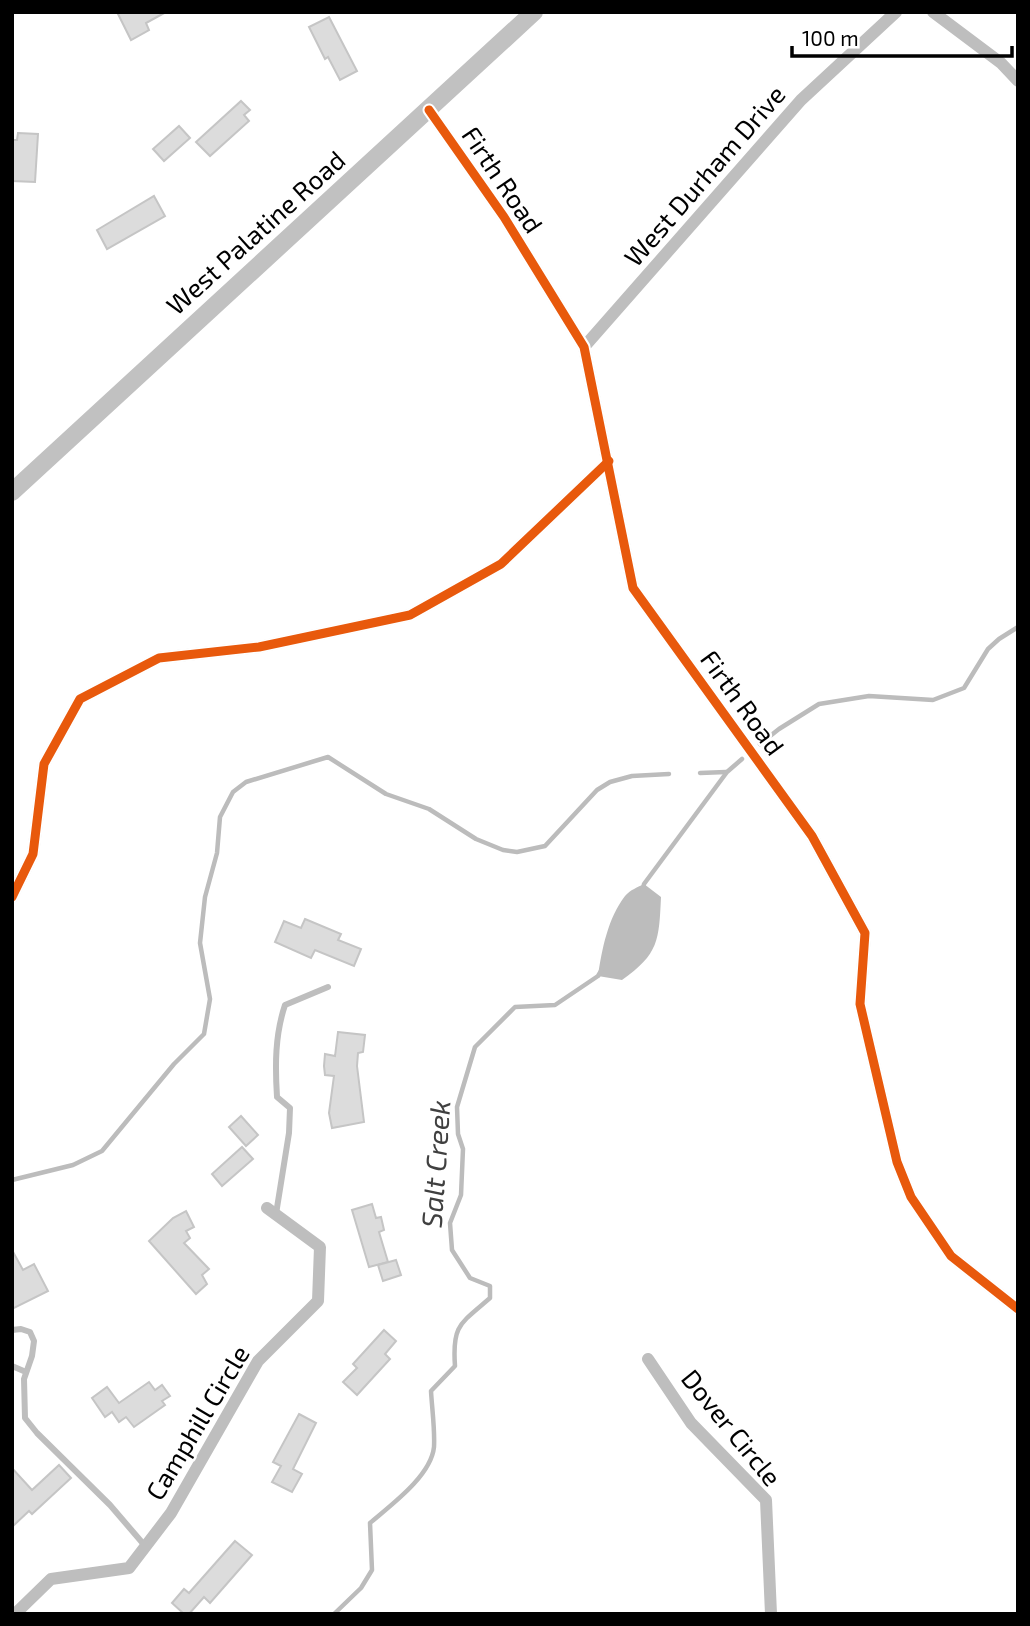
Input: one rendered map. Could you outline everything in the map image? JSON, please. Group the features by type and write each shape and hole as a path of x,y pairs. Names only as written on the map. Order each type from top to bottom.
{"main road":[{"name":"West Palatine Road","path":"12,492 534,12"}],"street":[{"name":"West Durham Drive","path":"584,347 800,100 896,12"},
{"path":"933,12 1001,63 1018,81"},
{"name":"Firth Road","path":"429,110 504,217 584,347 633,588 812,836 864,933 860,1004 897,1162 911,1197 951,1256 1018,1309"},
{"path":"12,897 33,854 44,764 80,699 159,658 259,647 410,615 501,564 609,461"},
{"name":"Camphill Circle","path":"15,1614 51,1579 130,1567 172,1513 258,1361 318,1301 320,1247 272,1211"},
{"name":"Dover Circle","path":"648,1359 691,1423 766,1500 771,1614"}],"lane":[{"path":"272,1211 288,1143 290,1108 277,1097 275,1070 278,1028 285,1004 328,987"},
{"path":"12,1329 30,1332 34,1341 24,1380 25,1418 110,1505 146,1547"},
{"path":"12,1366 26,1372"}],"shaded area":[{"path":"644,884 661,897 655,945 643,962 622,980 598,976 614,914 627,894"}],"building":[{"path":"117,12 166,12 146,23 149,30 131,40"},
{"path":"329,17 357,71 340,80 328,57 325,59 309,27"},
{"path":"241,101 250,110 244,115 249,121 210,156 196,142"},
{"path":"179,126 190,138 164,161 153,149"},
{"path":"18,133 38,134 35,182 12,181 12,140 17,140"},
{"path":"154,196 165,216 107,249 97,230"},
{"path":"305,919 341,934 338,940 361,949 354,966 315,950 311,958 275,942 284,921 301,928"},
{"path":"338,1032 365,1035 363,1052 358,1053 357,1066 364,1122 332,1128 329,1113 334,1076 325,1075 324,1066 325,1054 335,1056"},
{"path":"241,1116 258,1135 246,1146 229,1127"},
{"path":"242,1147 253,1159 222,1186 212,1174"},
{"path":"372,1204 376,1218 381,1217 384,1230 379,1232 388,1262 369,1267 352,1210"},
{"path":"186,1211 194,1227 186,1231 190,1238 184,1243 209,1269 202,1275 207,1284 196,1294 149,1241 173,1218"},
{"path":"12,1250 23,1270 34,1264 48,1291 12,1309"},
{"path":"396,1260 401,1275 383,1281 378,1265"},
{"path":"384,1330 396,1341 385,1354 390,1359 357,1395 343,1382 357,1368 353,1364"},
{"path":"149,1382 155,1390 162,1385 170,1396 162,1401 165,1405 134,1427 126,1417 119,1422 112,1412 105,1417 92,1398 107,1387 119,1403"},
{"path":"299,1414 316,1423 293,1469 302,1474 292,1492 272,1482 281,1466 273,1462"},
{"path":"59,1465 71,1478 32,1514 29,1511 12,1527 12,1468 32,1490"},
{"path":"235,1541 252,1555 210,1603 204,1597 189,1614 184,1614 172,1603 184,1589 189,1593"}],"waterway":[{"name":"Salt Creek","path":"760,744 819,704 869,696 933,700 964,688 988,649 1018,627"},
{"path":"12,1180 73,1165 102,1151 174,1064 204,1034 210,999 200,943 205,897 217,853 220,817 233,792 246,782 328,757 386,794 429,809 476,839 503,850 517,852 545,846 597,790 610,782 632,776 669,774"},
{"name":"Salt Creek","path":"643,889 644,884 727,772 742,759"},
{"path":"700,773 726,772"},
{"name":"Salt Creek","path":"334,1614 361,1588 372,1570 370,1523 399,1499 426,1469 434,1447 431,1391 455,1366 455,1342 460,1326 490,1298 490,1286 470,1278 452,1250 450,1223 461,1195 463,1149 458,1134 457,1107 475,1047 515,1007 555,1005 598,976 601,971"}],"cycle path":[{"path":"429,110 504,217 584,347 633,588 812,836 865,933 860,1004 897,1162 911,1197 951,1256 1018,1309"},
{"path":"12,897 33,854 44,764 80,699 159,658 259,647 410,615 501,564 609,461"}]}
